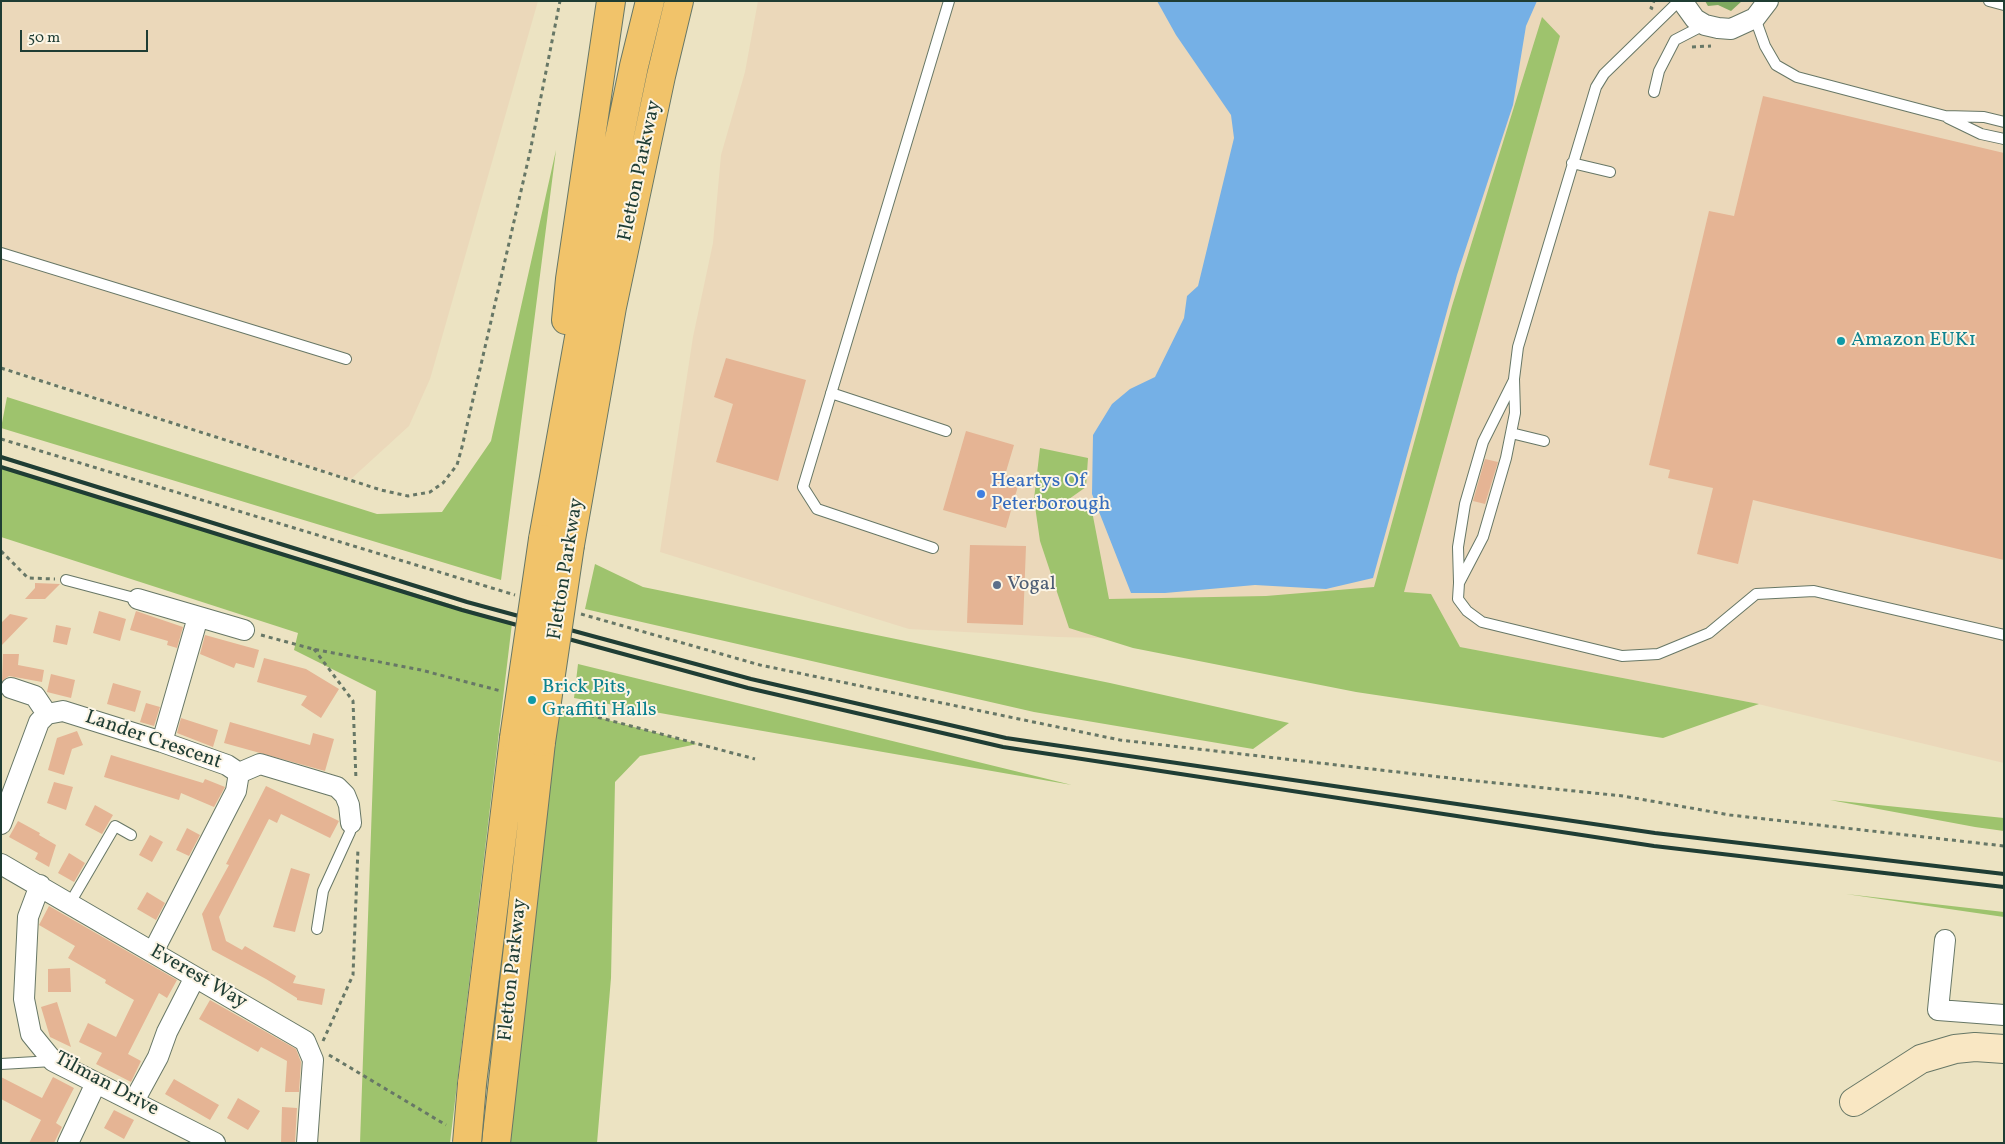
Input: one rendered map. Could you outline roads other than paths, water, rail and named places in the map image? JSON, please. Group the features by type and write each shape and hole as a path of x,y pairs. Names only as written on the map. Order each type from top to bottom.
{"highway":[{"path":"552,484 570,279 611,1"},
{"name":"Fletton Parkway","path":"460,1135 472,1084 514,738 552,484 589,285 634,66 650,1"},
{"name":"Fletton Parkway","path":"496,1143 541,742 570,545 612,306 661,76 680,1"},
{"path":"612,306 666,125 698,1"}],"street":[{"path":"1681,1 1695,19 1705,25 1731,29 1755,18 1768,1"},
{"path":"138,599 244,630"},
{"path":"162,742 198,617"},
{"path":"1,824 39,722 47,714 35,696 6,688"},
{"name":"Lander Crescent","path":"47,714 63,711 162,742 227,765 239,772 236,791 153,952"},
{"path":"239,772 260,764 337,787 348,800 355,832"},
{"name":"Everest Way","path":"1,864 312,1045 313,1060 307,1143"},
{"name":"Tilman Drive","path":"40,886 28,917 24,999 31,1034 53,1061 215,1143"},
{"path":"1945,940 1938,1010 2004,1016"},
{"path":"134,1101 158,1057 167,1032 195,977"},
{"path":"1854,1102 1921,1059 1975,1047 2004,1049"},
{"path":"68,1143 96,1083"}],"lane":[{"path":"933,548 816,509 803,487 949,1"},
{"path":"1459,583 1483,537 1515,413 1514,379 1518,347 1596,87 1604,74 1681,1"},
{"path":"1989,1 2004,5"},
{"path":"1755,18 1765,46 1776,65 1784,71 1797,77 1945,116 1981,134 2004,139"},
{"path":"1654,92 1665,56 1675,40 1705,25"},
{"path":"1945,116 1984,117 2004,122"},
{"path":"1572,163 1610,172"},
{"path":"1,253 346,359"},
{"path":"1514,379 1483,442 1465,504 1458,547 1458,599 1467,610 1482,622 1622,656 1658,654 1709,633 1756,594 1814,591 2004,635"},
{"path":"831,394 946,431"},
{"path":"1511,433 1544,442"},
{"path":"66,580 138,599"},
{"path":"70,903 115,826 131,835"},
{"path":"317,929 324,886 350,832 355,832"},
{"path":"1,1064 53,1061"}],"water":[{"path":"1157,1 1537,1 1526,26 1513,105 1457,275 1373,578 1326,589 1255,585 1165,593 1131,593 1092,494 1093,435 1112,404 1130,389 1155,377 1184,318 1187,296 1198,286 1234,138 1231,115 1176,35"}],"railway":[{"path":"1,457 467,602 751,679 1006,738 1655,833 2004,874"},
{"path":"1,467 462,610 748,688 1003,747 1654,846 2004,887"}],"place":[{"name":"Amazon EUK1","path":"1841,341"},
{"name":"Heartys Of Peterborough","path":"981,494"},
{"name":"Vogal","path":"997,585"},
{"name":"Brick Pits, Graffiti Halls","path":"532,700"}]}
